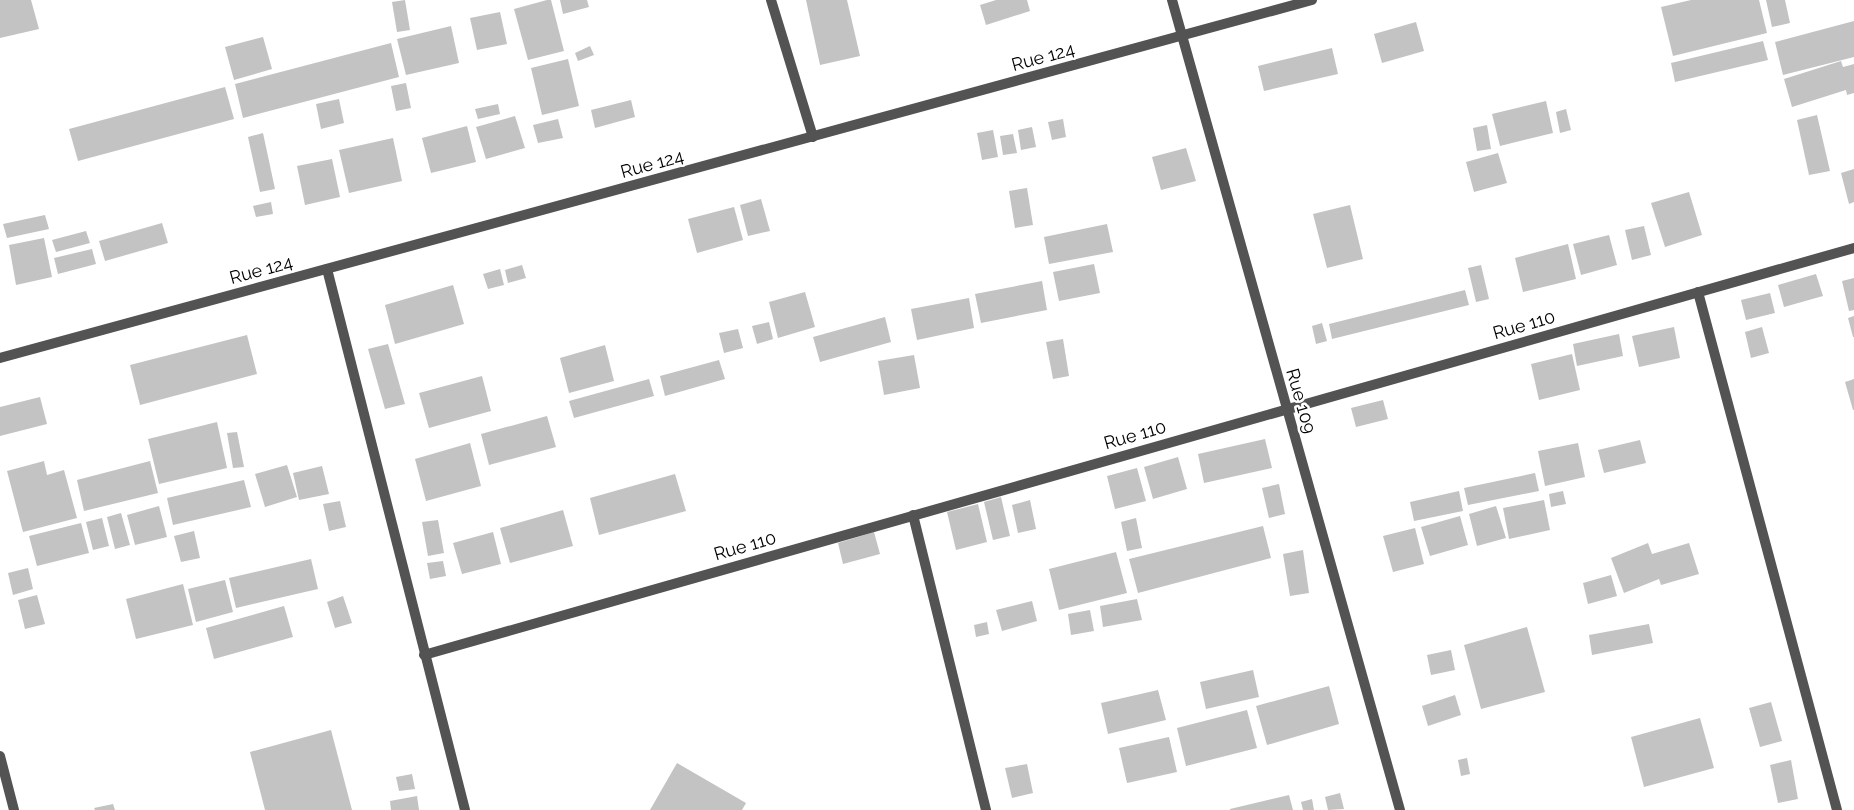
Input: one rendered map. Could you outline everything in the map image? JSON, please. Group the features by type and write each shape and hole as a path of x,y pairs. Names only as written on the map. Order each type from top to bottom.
{"street":[{"path":"771,0 813,137"},
{"name":"Rue 109","path":"1172,0 1400,810"},
{"name":"Rue 124","path":"0,358 1312,0"},
{"name":"Rue 110","path":"424,655 1854,248"},
{"path":"327,269 465,810"},
{"path":"1698,292 1837,810"},
{"path":"913,515 986,810"},
{"path":"0,756 14,810"}],"building":[{"path":"0,0 31,0 39,29 0,38"},
{"path":"405,0 410,30 397,32 392,2"},
{"path":"551,0 564,51 528,60 514,9"},
{"path":"560,0 587,0 589,7 563,14"},
{"path":"806,0 847,0 860,56 820,65"},
{"path":"996,0 1027,0 1030,11 986,25 980,5"},
{"path":"1691,0 1759,0 1767,33 1673,56 1661,7"},
{"path":"1766,0 1785,0 1790,23 1772,27"},
{"path":"500,12 507,44 477,50 470,18"},
{"path":"1854,21 1854,57 1783,75 1775,42"},
{"path":"1416,22 1424,51 1382,63 1374,34"},
{"path":"451,26 459,63 406,75 397,39"},
{"path":"263,37 272,69 234,80 225,47"},
{"path":"1763,41 1768,60 1675,82 1671,63"},
{"path":"391,43 399,77 243,118 235,84"},
{"path":"590,46 594,55 578,61 575,53"},
{"path":"1332,48 1338,74 1264,91 1258,66"},
{"path":"568,59 579,106 542,115 531,68"},
{"path":"1841,61 1843,67 1854,64 1854,93 1847,95 1846,90 1792,107 1784,79"},
{"path":"406,83 411,108 396,111 391,86"},
{"path":"225,87 234,119 78,161 69,129"},
{"path":"339,99 344,123 321,129 316,104"},
{"path":"631,100 635,117 595,128 591,110"},
{"path":"1546,101 1553,133 1500,146 1492,114"},
{"path":"498,104 500,114 478,119 475,109"},
{"path":"1566,109 1571,130 1560,133 1556,112"},
{"path":"1817,115 1830,171 1809,175 1797,120"},
{"path":"515,116 525,148 486,159 476,127"},
{"path":"558,119 563,138 538,143 533,125"},
{"path":"1063,119 1066,137 1052,140 1048,122"},
{"path":"1487,125 1491,149 1477,151 1473,128"},
{"path":"467,126 476,162 431,173 422,138"},
{"path":"1032,127 1036,147 1021,150 1018,130"},
{"path":"993,130 998,157 982,160 977,133"},
{"path":"263,133 275,189 260,192 248,137"},
{"path":"1013,134 1017,153 1003,155 1000,136"},
{"path":"393,138 402,181 349,193 339,150"},
{"path":"1186,148 1196,181 1161,190 1152,157"},
{"path":"1498,153 1507,183 1474,192 1466,162"},
{"path":"332,159 340,197 305,205 297,166"},
{"path":"1854,169 1854,202 1849,204 1841,173"},
{"path":"1027,188 1033,225 1015,228 1009,191"},
{"path":"1689,192 1702,235 1665,247 1651,203"},
{"path":"761,199 770,231 748,236 740,205"},
{"path":"271,202 273,214 256,217 253,206"},
{"path":"1350,205 1363,259 1327,268 1313,214"},
{"path":"734,207 743,240 697,253 688,219"},
{"path":"45,215 49,229 7,238 3,224"},
{"path":"162,223 168,243 105,261 99,241"},
{"path":"1107,224 1113,252 1049,264 1044,237"},
{"path":"1644,226 1651,255 1632,260 1625,230"},
{"path":"86,231 90,243 56,252 52,240"},
{"path":"1609,235 1617,265 1581,275 1573,244"},
{"path":"44,238 52,277 16,285 9,245"},
{"path":"1568,244 1576,279 1523,292 1515,258"},
{"path":"92,249 96,264 58,274 54,258"},
{"path":"1094,264 1100,293 1059,301 1053,272"},
{"path":"522,265 526,278 508,283 505,270"},
{"path":"1481,265 1489,299 1476,302 1468,268"},
{"path":"500,269 504,285 488,289 483,274"},
{"path":"1816,274 1823,296 1784,307 1778,285"},
{"path":"1854,278 1854,310 1849,311 1842,281"},
{"path":"1042,281 1047,310 981,323 975,294"},
{"path":"453,285 464,324 395,344 385,305"},
{"path":"1465,290 1469,305 1332,339 1329,324"},
{"path":"805,292 815,327 778,338 769,302"},
{"path":"1770,293 1775,313 1746,320 1741,300"},
{"path":"969,298 974,328 917,340 911,309"},
{"path":"1854,316 1854,337 1853,337 1848,318"},
{"path":"885,317 891,342 820,362 813,337"},
{"path":"769,322 773,339 757,344 752,326"},
{"path":"1322,323 1327,341 1316,344 1312,326"},
{"path":"1674,327 1680,358 1639,367 1632,336"},
{"path":"1762,327 1769,353 1751,358 1745,332"},
{"path":"738,329 743,348 724,353 719,333"},
{"path":"1619,334 1623,356 1577,366 1573,344"},
{"path":"247,335 257,374 140,405 130,365"},
{"path":"1063,339 1069,376 1053,379 1046,342"},
{"path":"388,344 405,404 385,409 368,349"},
{"path":"605,345 614,381 569,393 560,358"},
{"path":"1572,354 1580,390 1539,400 1531,364"},
{"path":"914,355 920,388 884,395 878,361"},
{"path":"719,360 725,379 665,396 660,376"},
{"path":"482,376 491,411 429,428 419,393"},
{"path":"649,379 654,396 574,418 569,401"},
{"path":"1854,379 1854,410 1853,410 1845,382"},
{"path":"40,397 47,424 0,436 0,407"},
{"path":"1383,400 1388,419 1356,427 1351,408"},
{"path":"547,416 556,447 489,465 481,434"},
{"path":"217,422 227,468 159,484 148,439"},
{"path":"237,432 244,467 233,468 227,433"},
{"path":"1265,439 1272,468 1204,483 1198,454"},
{"path":"1640,440 1646,463 1604,473 1598,450"},
{"path":"470,443 481,486 426,501 415,459"},
{"path":"1578,443 1585,477 1545,486 1538,451"},
{"path":"1178,457 1187,489 1153,499 1144,467"},
{"path":"44,461 47,475 64,470 77,518 23,532 7,471"},
{"path":"150,461 158,493 84,511 77,480"},
{"path":"287,465 297,497 265,507 255,474"},
{"path":"322,466 329,494 299,500 293,473"},
{"path":"1137,468 1146,501 1115,509 1107,476"},
{"path":"1535,473 1539,491 1468,505 1464,488"},
{"path":"675,474 686,511 599,535 590,498"},
{"path":"244,480 251,507 173,525 167,498"},
{"path":"1279,484 1285,514 1269,518 1262,488"},
{"path":"1459,491 1463,511 1414,521 1410,502"},
{"path":"1563,491 1566,504 1551,507 1549,494"},
{"path":"1001,497 1010,536 993,540 984,502"},
{"path":"1030,500 1036,529 1018,533 1012,505"},
{"path":"1544,500 1550,530 1509,539 1503,508"},
{"path":"340,501 346,527 329,531 323,504"},
{"path":"978,504 987,542 956,550 947,512"},
{"path":"159,506 167,537 135,545 127,515"},
{"path":"1496,506 1506,538 1477,546 1469,514"},
{"path":"563,510 573,546 510,563 500,528"},
{"path":"121,513 130,545 115,549 107,517"},
{"path":"1460,516 1468,545 1430,556 1421,527"},
{"path":"102,518 109,546 93,550 86,522"},
{"path":"1136,518 1142,548 1127,551 1121,522"},
{"path":"438,520 444,553 428,556 422,522"},
{"path":"81,523 89,553 37,566 29,536"},
{"path":"1263,526 1271,558 1138,593 1129,559"},
{"path":"1415,528 1424,564 1393,572 1383,536"},
{"path":"194,531 200,558 181,562 174,536"},
{"path":"493,532 501,564 462,574 453,543"},
{"path":"874,532 880,554 843,564 838,543"},
{"path":"1648,543 1652,554 1689,543 1699,574 1661,585 1659,579 1624,593 1611,558"},
{"path":"1303,550 1309,593 1290,596 1283,554"},
{"path":"1116,552 1127,593 1059,610 1049,569"},
{"path":"311,559 318,589 236,608 229,578"},
{"path":"443,561 446,576 430,579 427,563"},
{"path":"28,568 33,589 13,595 8,573"},
{"path":"1611,575 1617,596 1588,604 1583,583"},
{"path":"225,580 233,612 196,622 188,589"},
{"path":"183,584 193,625 136,639 126,599"},
{"path":"37,595 45,624 25,629 18,600"},
{"path":"343,596 352,623 335,628 327,602"},
{"path":"1137,599 1142,620 1103,627 1100,606"},
{"path":"1032,601 1037,621 1002,631 996,610"},
{"path":"284,606 293,637 214,659 206,628"},
{"path":"1090,610 1094,631 1071,635 1068,614"},
{"path":"987,622 989,634 976,637 974,625"},
{"path":"1649,624 1653,643 1592,655 1589,635"},
{"path":"1527,627 1545,692 1481,709 1464,645"},
{"path":"1451,650 1455,670 1431,675 1427,655"},
{"path":"1253,670 1259,697 1206,709 1200,682"},
{"path":"1329,686 1339,724 1267,745 1256,706"},
{"path":"1158,690 1166,720 1108,734 1101,703"},
{"path":"1455,695 1461,715 1428,726 1422,706"},
{"path":"1771,702 1782,741 1760,747 1749,708"},
{"path":"1247,710 1257,748 1186,766 1177,728"},
{"path":"1700,718 1714,768 1644,787 1631,737"},
{"path":"331,730 352,810 265,810 250,752"},
{"path":"1169,737 1177,772 1127,783 1119,748"},
{"path":"1467,758 1470,774 1461,776 1458,760"},
{"path":"1791,760 1798,799 1778,803 1770,765"},
{"path":"677,763 746,803 742,810 650,810"},
{"path":"1027,764 1033,793 1012,798 1005,768"},
{"path":"412,774 415,789 399,791 396,777"},
{"path":"1340,793 1344,809 1328,810 1325,797"},
{"path":"1289,795 1293,810 1230,810 1230,809"},
{"path":"417,796 419,810 391,810 390,801"},
{"path":"1312,799 1314,810 1303,810 1301,802"},
{"path":"113,804 115,810 95,810 94,808"}]}
